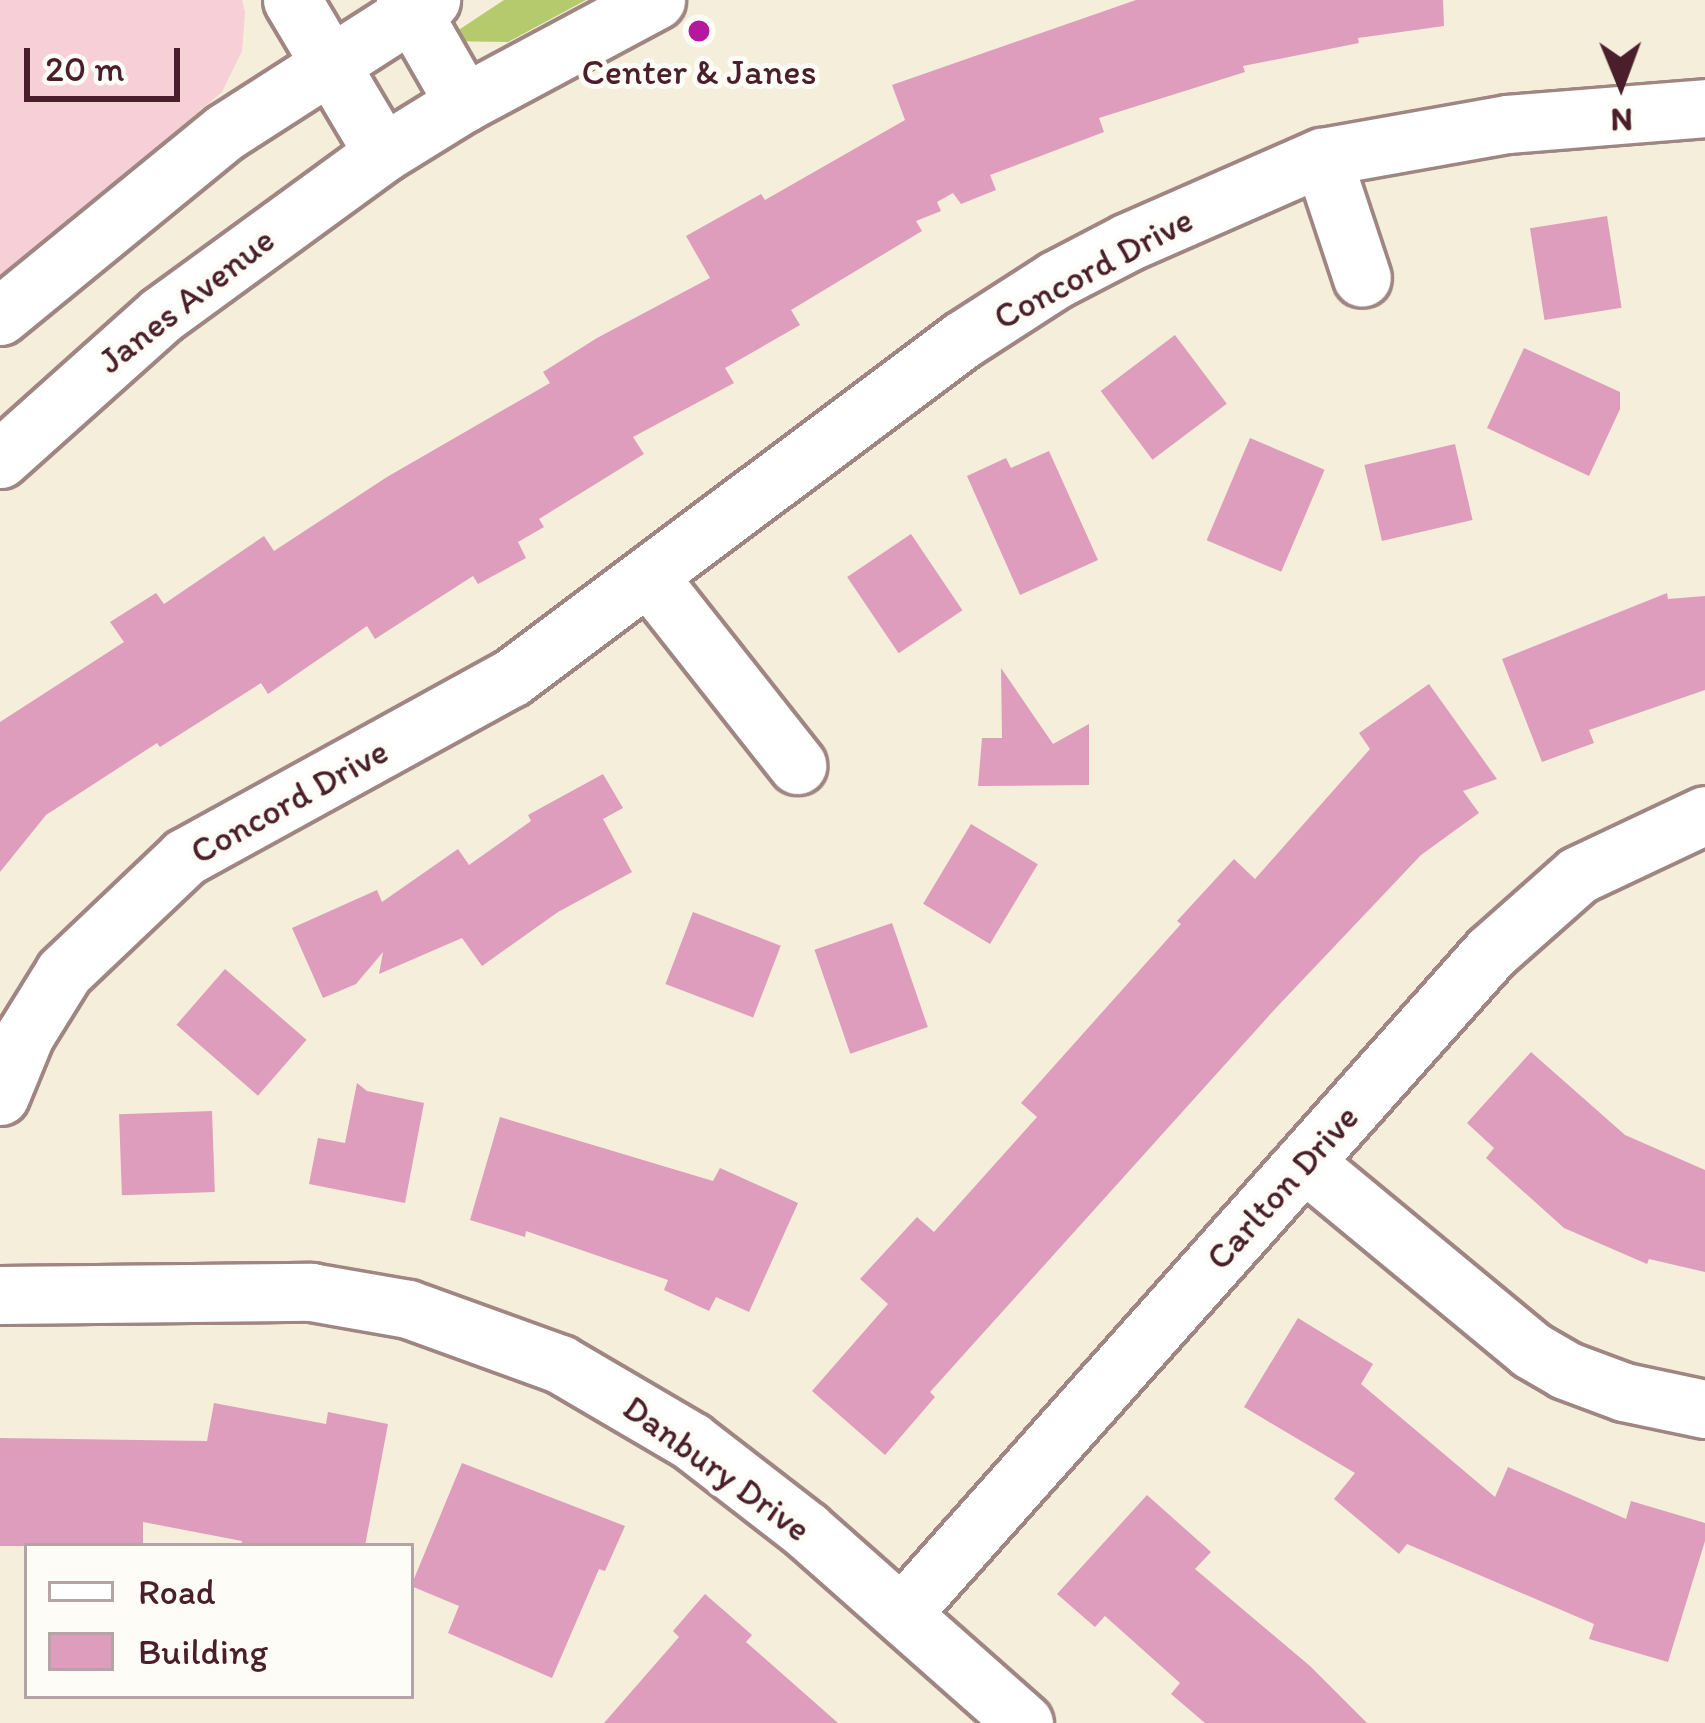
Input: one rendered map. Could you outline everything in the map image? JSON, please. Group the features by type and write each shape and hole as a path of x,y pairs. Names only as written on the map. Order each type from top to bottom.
{"street":[{"path":"292,0 382,153"},
{"name":"Janes Avenue","path":"0,459 161,315 382,153 464,103 656,0"},
{"path":"0,316 225,132 416,4 464,103"},
{"name":"Concord Drive","path":"0,1096 25,1035 64,972 185,857 511,678 962,340 1055,280 1128,242 1322,157 1507,124 1705,108"},
{"path":"1322,157 1362,278"},
{"path":"648,576 797,765"},
{"name":"Carlton Drive","path":"902,1613 1491,952 1578,875 1705,815"},
{"path":"1304,1162 1531,1350 1564,1370 1624,1392 1705,1409"},
{"name":"Danbury Drive","path":"0,1295 311,1292 461,1324 560,1364 691,1441 902,1613 1024,1723"}],"shaded area":[{"path":"0,0 242,0 245,12 242,51 222,92 0,279"}],"green space":[{"path":"504,0 586,0 508,42 442,41"}],"building":[{"path":"1136,0 1443,0 1444,26 1358,38 1359,43 1243,66 1245,72 1099,118 1104,132 990,175 996,190 961,204 953,193 937,202 941,211 916,221 922,231 791,310 800,325 725,368 734,383 633,437 644,454 539,519 544,527 518,542 526,558 478,584 473,576 375,639 367,626 268,694 261,683 160,747 157,743 46,815 0,872 0,722 124,642 110,622 156,593 164,604 264,536 274,551 387,477 550,383 543,372 597,338 710,278 686,236 761,194 765,200 905,120 892,85"},
{"path":"1607,216 1622,308 1545,320 1530,228"},
{"path":"1175,335 1227,404 1152,460 1101,391"},
{"path":"1524,348 1620,392 1620,409 1589,476 1487,428"},
{"path":"1250,438 1325,470 1281,572 1207,540"},
{"path":"1455,444 1473,520 1382,541 1364,465"},
{"path":"1049,451 1098,560 1020,595 967,476 1006,458 1011,468"},
{"path":"911,534 962,610 899,653 847,577"},
{"path":"1667,593 1668,599 1705,596 1705,690 1589,730 1594,743 1542,762 1502,659"},
{"path":"1001,668 1053,744 1089,724 1089,785 978,786 982,738 1002,738"},
{"path":"1429,684 1497,779 1463,791 1479,813 1421,855 1275,1009 930,1392 935,1397 885,1455 812,1391 888,1304 860,1279 917,1217 934,1232 1037,1117 1021,1103 1181,924 1177,921 1234,859 1255,879 1370,749 1359,733"},
{"path":"603,774 623,808 603,819 632,872 558,912 482,966 462,938 379,974 383,952 356,984 323,998 292,928 377,890 382,902 458,849 469,865 531,821 528,815"},
{"path":"971,824 1038,864 990,944 923,904"},
{"path":"693,912 781,946 753,1018 665,984"},
{"path":"892,923 928,1027 850,1054 814,950"},
{"path":"225,969 307,1040 258,1096 176,1025"},
{"path":"1531,1052 1625,1135 1705,1170 1705,1272 1649,1259 1647,1264 1564,1228 1486,1158 1494,1148 1467,1123"},
{"path":"357,1083 367,1091 424,1103 405,1203 309,1184 318,1138 345,1143"},
{"path":"212,1111 215,1192 122,1195 119,1114"},
{"path":"500,1117 713,1181 720,1168 798,1203 749,1312 716,1297 709,1311 664,1290 668,1280 526,1231 525,1237 470,1220"},
{"path":"1298,1318 1373,1364 1361,1384 1495,1497 1508,1467 1626,1519 1631,1501 1705,1523 1705,1541 1668,1662 1589,1639 1594,1624 1407,1544 1399,1554 1334,1499 1355,1473 1244,1407"},
{"path":"214,1403 326,1424 328,1412 388,1424 366,1543 242,1543 143,1522 143,1543 0,1546 0,1438 207,1441"},
{"path":"462,1463 625,1526 605,1571 599,1569 552,1678 448,1633 459,1606 414,1587"},
{"path":"1147,1495 1211,1552 1195,1569 1310,1666 1367,1723 1205,1723 1171,1694 1180,1683 1105,1616 1095,1627 1057,1594"},
{"path":"705,1594 752,1635 746,1642 838,1723 604,1723 679,1637 673,1631"}],"place":[{"name":"Center & Janes","path":"699,31"}]}
